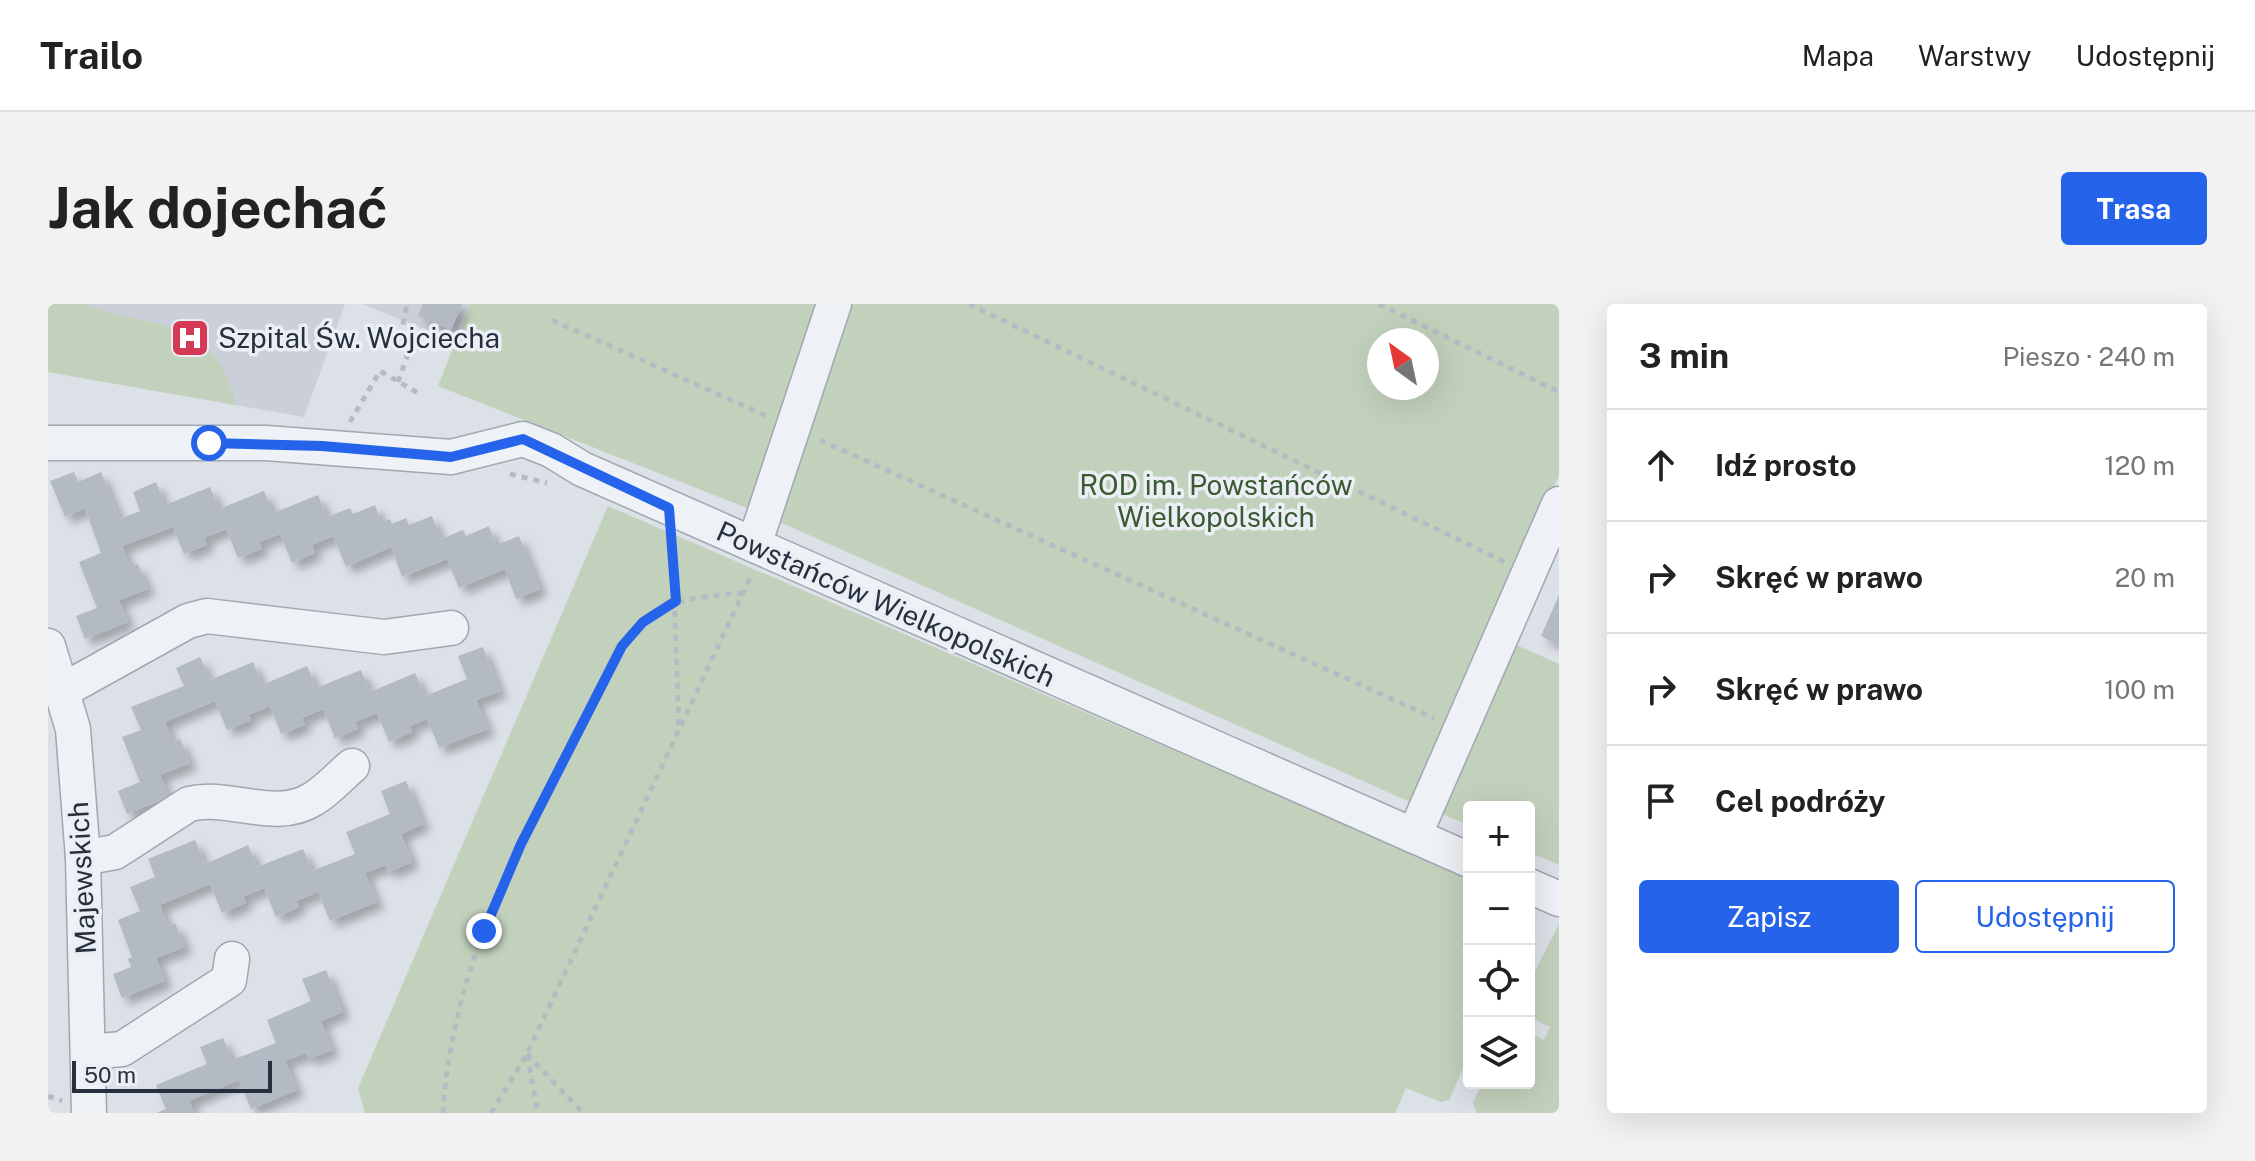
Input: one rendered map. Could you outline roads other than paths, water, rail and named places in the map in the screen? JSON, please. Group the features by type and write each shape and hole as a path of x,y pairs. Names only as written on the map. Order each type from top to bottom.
{"street":[{"path":"758,547 834,304"},
{"name":"Powstańców Wielkopolskich","path":"48,443 266,443 451,457 523,439 669,508 1463,857"},
{"path":"1414,836 1559,504"},
{"path":"62,691 188,621 207,616 384,637 451,628"},
{"name":"Majewskich","path":"48,646 73,729 83,858 89,1113"},
{"path":"83,858 115,852 189,804 203,801 287,810 313,799 352,766"},
{"path":"1535,889 1559,899"},
{"path":"88,1052 122,1049 229,980 232,959"}],"place":[{"name":"Szpital Św. Wojciecha","path":"190,338"}],"park label":[{"name":"ROD im. Powstańców Wielkopolskich","path":"1216,501"}]}
